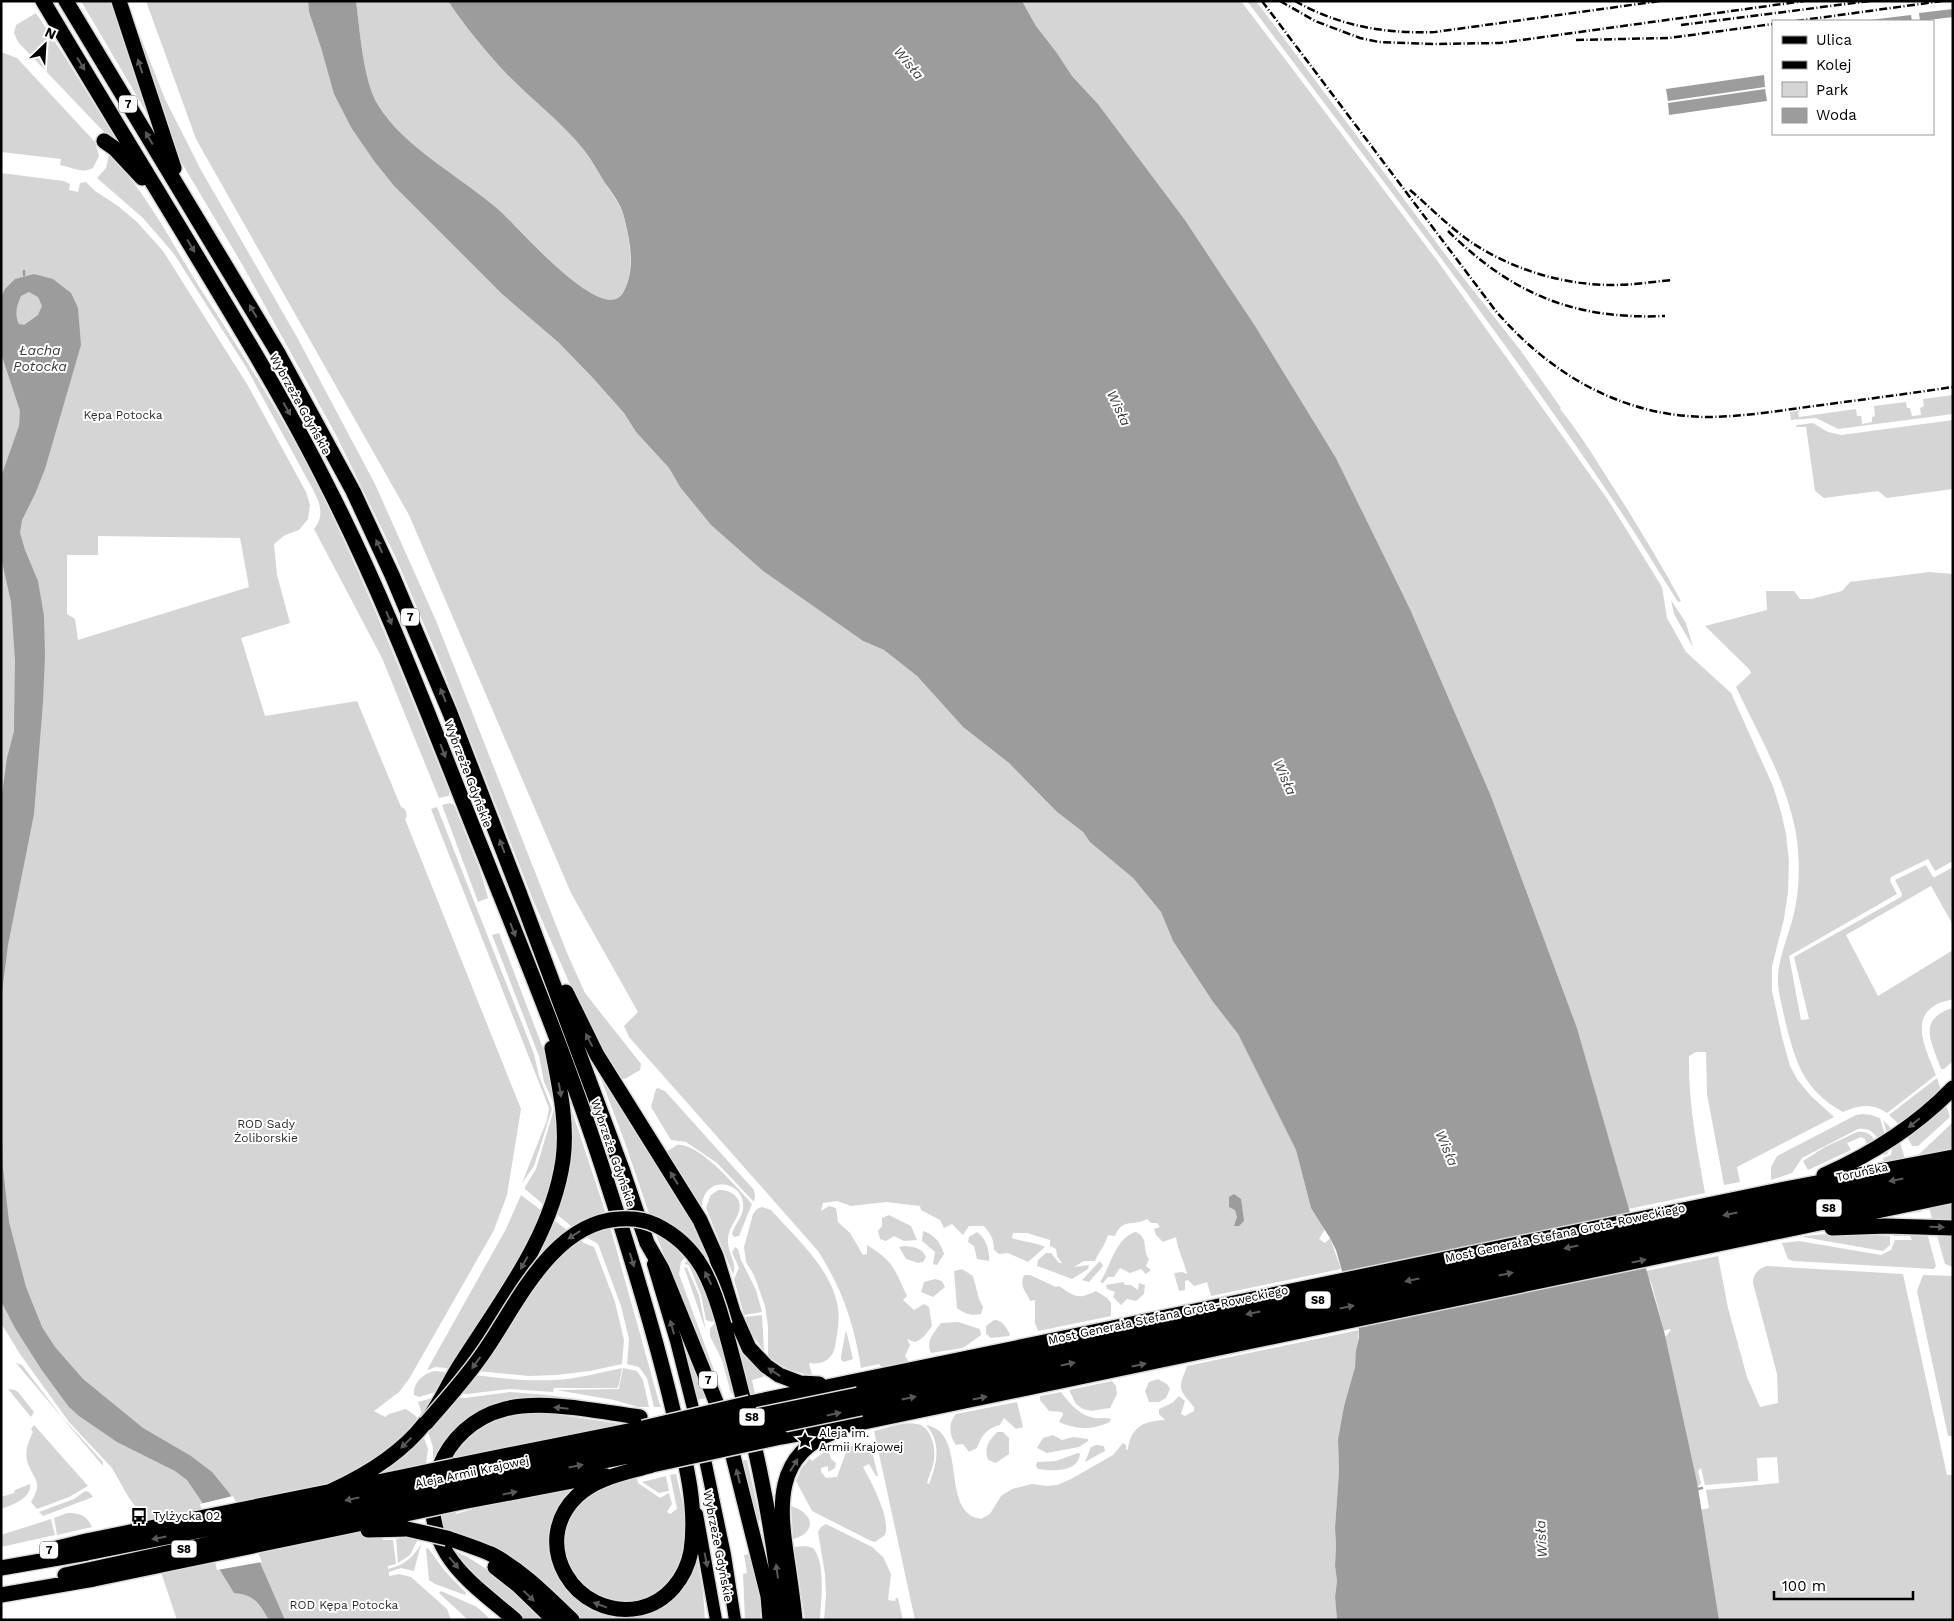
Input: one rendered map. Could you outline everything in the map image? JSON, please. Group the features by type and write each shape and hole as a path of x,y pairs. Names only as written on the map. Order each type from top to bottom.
{"highway":[{"name":"Wybrzeże Gdyńskie","path":"43,1 263,367 328,486 359,550 430,717 596,1146 634,1268 664,1374 689,1478"},
{"path":"118,1 184,195"},
{"name":"Wybrzeże Gdyńskie","path":"69,7 184,195 304,399 373,532 424,648 519,892 622,1169 647,1243"},
{"path":"104,141 114,148 166,204"},
{"path":"519,892 597,1055 700,1220 721,1268 740,1332 749,1348 760,1361 779,1375 800,1383 828,1384 860,1402"},
{"name":"7","path":"1,1595 92,1574 277,1522 385,1462 426,1423 527,1258 552,1203 563,1161 564,1124 559,1081 543,1008"},
{"path":"1779,1211 1814,1179 1865,1156 1904,1131 1952,1089"},
{"path":"1779,1211 1875,1191 1953,1156"},
{"name":"Toruńska","path":"1875,1191 1953,1169"},
{"path":"402,1503 458,1484 646,1440 694,1415 860,1402 1875,1191 1953,1183"},
{"path":"1875,1191 1953,1196"},
{"path":"1779,1211 1886,1226 1953,1228"},
{"name":"S8","path":"646,1440 860,1402 1779,1211"},
{"path":"426,1423 458,1387 551,1254 574,1235 599,1223 624,1219 642,1220 660,1227 678,1239 693,1254 705,1272 716,1297 760,1472 770,1524 782,1620"},
{"name":"7","path":"647,1243 662,1269 674,1296 725,1424 768,1596 770,1620"},
{"path":"402,1503 458,1484 646,1440 802,1432 860,1402"},
{"path":"796,1620 782,1514 783,1490 786,1479 796,1460 810,1445 828,1434 860,1402"},
{"path":"515,1620 457,1568 438,1535 433,1514 433,1492 437,1473 447,1450 462,1433 476,1422 491,1414 514,1407 551,1406 646,1440"},
{"path":"646,1440 606,1479 580,1494 565,1512 558,1532 560,1562 568,1580 585,1598 604,1607 626,1610 648,1606 662,1599 675,1587 688,1563 692,1542 689,1478"},
{"path":"331,1491 402,1503 447,1538 478,1555 507,1576 554,1620"},
{"name":"7","path":"1,1563 86,1547 277,1522 314,1535 402,1503"},
{"name":"Aleja Armii Krajowej","path":"277,1522 402,1503"},
{"path":"447,1538 479,1549 505,1563 535,1584 572,1620"},
{"path":"1,1568 86,1547"},
{"path":"1,1591 92,1574"}],"main road":[{"name":"Wybrzeże Gdyńskie","path":"647,1243 676,1341 701,1439 736,1620"},
{"name":"Wybrzeże Gdyńskie","path":"689,1478 716,1620"}],"green space":[{"path":"81,1 114,1 152,122"},
{"path":"146,1 308,1 309,12 322,51 352,129 374,161 394,186 502,294 558,342 591,376 624,413 636,432 669,468 680,487 711,525 763,571 863,641 884,650 917,676 963,727 1009,763 1057,812 1083,832 1091,842 1133,878 1161,912 1173,941 1213,1002 1238,1034 1296,1150 1311,1208 1325,1229 1319,1239 1325,1243 1330,1238 1341,1269 1211,1296 1207,1282 1194,1286 1188,1280 1185,1281 1185,1290 1179,1291 1174,1273 1182,1272 1187,1274 1176,1237 1163,1242 1156,1235 1154,1229 1160,1227 1157,1223 1151,1223 1147,1219 1125,1224 1121,1226 1115,1236 1108,1235 1095,1261 1084,1261 1074,1267 1089,1265 1088,1269 1072,1279 1037,1266 1038,1260 1046,1253 1051,1253 1059,1263 1062,1263 1057,1256 1056,1249 1050,1246 1050,1240 1027,1233 1013,1233 1012,1238 1045,1247 1028,1262 1008,1253 999,1254 994,1250 992,1237 984,1226 969,1226 963,1235 952,1224 944,1228 940,1220 921,1210 920,1206 886,1202 851,1206 837,1201 823,1203 821,1211 829,1206 836,1208 838,1222 850,1233 863,1255 867,1254 867,1245 888,1261 896,1272 907,1296 903,1300 914,1310 924,1304 929,1307 932,1326 925,1336 918,1341 915,1342 907,1339 910,1345 905,1356 910,1363 882,1368 879,1364 861,1368 855,1336 846,1307 834,1279 818,1251 629,1037 624,1026 638,1012 571,893 409,515 196,139"},
{"path":"356,1 448,1 502,69 575,139 590,158 618,202 623,214 631,262 628,281 624,291 614,299 599,297 581,287 542,253 500,211 418,149 389,121 378,105 369,83 363,55"},
{"path":"1022,1 1241,1 1439,263 1608,500 1662,587 1667,618 1686,652 1731,693 1773,786 1786,834 1789,861 1788,892 1784,919 1772,966 1772,991 1782,1037 1790,1066 1797,1079 1810,1095 1834,1117 1737,1167 1740,1182 1724,1185 1707,1094 1706,1052 1696,1052 1689,1056 1690,1090 1705,1193 1628,1209 1577,1028 1491,796 1410,609 1336,458 1230,288 1185,220 1098,104 1072,76 1036,26"},
{"path":"1247,1 1256,1 1451,262 1521,351 1597,461 1646,539 1681,601 1678,602 1618,507 1522,369"},
{"path":"36,13 125,154 18,42 14,33 16,25"},
{"path":"131,13 165,99 201,170 298,339 375,484 437,623 567,953 585,993 641,1064 640,1070 625,1079 618,1078 583,1014 533,900 436,653 396,558 336,435 242,264 180,160"},
{"path":"1,52 17,58 95,142 99,156 93,168 81,170 60,165 61,159 1,152"},
{"path":"109,154 123,169 158,218 267,394 304,459 344,541 381,624 449,791 449,796 439,798 382,658 314,529 320,518 320,508 311,486 246,367 174,254 143,218 97,178 106,168"},
{"name":"ROD Sady Żoliborskie","path":"1,173 64,181 70,184 69,190 78,192 80,183 86,182 95,191 118,206 137,222 163,251 247,384 306,492 310,505 308,519 299,530 285,535 274,544 277,575 290,623 241,638 265,716 357,701 401,807 405,809 407,816 405,819 521,1109 507,1195 494,1230 409,1379 399,1392 374,1411 385,1417 406,1409 416,1416 428,1449 426,1464 371,1478 383,1540 393,1540 396,1564 388,1566 388,1569 408,1560 421,1544 414,1571 401,1568 389,1572 389,1576 399,1574 411,1577 447,1609 451,1620 177,1620 142,1515 129,1498 112,1468 69,1422 20,1354 1,1323","holes":["98,536 240,538 249,587 78,640 75,619 67,614 67,555 98,555"]},
{"path":"1953,395 1953,414 1838,429 1816,418 1791,420 1790,412 1801,410 1798,412 1799,417 1856,409 1857,416 1861,416 1862,424 1872,422 1872,417 1875,416 1874,406 1906,402 1912,416 1921,415 1920,408 1924,406 1923,399"},
{"path":"1953,420 1953,489 1887,498 1878,491 1824,498 1815,491 1806,427 1796,427 1797,425 1813,423 1828,432 1841,435"},
{"path":"1929,572 1953,574 1953,861 1935,871 1928,859 1891,877 1890,881 1897,894 1789,956 1801,1020 1809,1019 1794,957 1901,897 1902,894 1895,880 1926,865 1933,877 1953,867 1953,925 1931,886 1846,935 1878,996 1953,950 1953,999 1934,1006 1927,1012 1923,1020 1923,1039 1936,1075 1887,1113 1871,1106 1843,1112 1818,1094 1803,1073 1793,1049 1779,992 1779,968 1794,913 1798,883 1799,863 1792,814 1771,758 1736,687 1751,673 1705,626 1767,610 1766,591 1794,591 1800,599 1811,599 1842,591 1850,582"},
{"path":"1671,600 1686,623 1693,647 1674,614"},
{"path":"450,803 454,805 480,870 488,898 478,902 442,805"},
{"path":"437,807 534,1054 539,1076 552,1109 534,1166 522,1183 547,1120 549,1108 431,809"},
{"path":"499,933 544,1051 555,1094 559,1140 558,1155 544,1205 525,1187 536,1169 555,1106 544,1082 539,1056 492,935"},
{"path":"1953,1008 1953,1061 1944,1069 1941,1069 1931,1041 1931,1025 1934,1019 1941,1013"},
{"path":"595,1063 696,1222 710,1261 701,1254 686,1256 681,1262 679,1274 723,1395 719,1395 658,1240 624,1140"},
{"path":"1937,1078 1950,1117 1918,1146 1912,1146 1902,1127 1889,1115"},
{"path":"656,1089 665,1091 754,1190 754,1202 717,1163 686,1142 671,1140 651,1107"},
{"path":"568,1099 609,1223 661,1407 654,1407 647,1378 639,1367 627,1364 629,1339 621,1306 598,1244 581,1234 555,1213"},
{"path":"1862,1114 1880,1118 1889,1150 1887,1154 1883,1155 1878,1140 1873,1133 1869,1130 1858,1129 1802,1158 1792,1173 1771,1180 1771,1167 1777,1156 1856,1115"},
{"path":"1883,1120 1899,1139 1921,1212 1901,1212 1891,1191 1883,1158 1891,1155 1892,1149"},
{"path":"1953,1122 1953,1267 1945,1264 1915,1158"},
{"path":"1857,1132 1871,1135 1880,1156 1871,1158 1865,1139 1861,1137 1847,1143 1851,1150 1808,1170 1803,1161 1825,1147"},
{"path":"677,1145 686,1146 707,1158 752,1204 739,1236 734,1237 732,1234 743,1209 742,1199 737,1191 730,1186 721,1185 713,1187 706,1193 702,1203 703,1218 666,1152"},
{"path":"718,1190 727,1191 734,1195 740,1206 728,1236 728,1244 734,1266 733,1274 706,1208 710,1196"},
{"path":"521,1195 584,1243 594,1247 615,1302 624,1340 622,1364 590,1371 529,1376 436,1367 427,1370 506,1229"},
{"path":"762,1207 771,1210 812,1255 829,1280 834,1294 839,1318 834,1352 826,1361 809,1363 812,1375 788,1369 768,1356 768,1326 765,1306 754,1275 746,1262 744,1247 753,1214"},
{"path":"889,1215 911,1226 917,1240 904,1241 894,1236 886,1241 880,1239 878,1231 882,1226 882,1218"},
{"path":"1923,1218 1936,1266 1934,1269 1793,1261 1788,1259 1782,1243 1799,1241 1881,1255 1891,1250 1895,1240 1912,1240 1910,1236 1894,1236 1890,1223"},
{"path":"923,1231 934,1237 943,1250 944,1254 937,1265 933,1264 935,1252 922,1241"},
{"path":"977,1232 987,1245 989,1261 977,1259 974,1246 968,1242 969,1237"},
{"path":"1135,1232 1144,1240 1149,1259 1146,1266 1151,1270 1146,1274 1141,1269 1130,1273 1120,1268 1114,1277 1108,1277 1103,1283 1100,1282 1118,1247 1128,1236"},
{"path":"1877,1232 1877,1235 1890,1236 1890,1245 1883,1251 1803,1237 1838,1233"},
{"path":"735,1247 738,1249 741,1260 756,1290 762,1312 744,1315 734,1279 739,1268 732,1252"},
{"path":"899,1247 917,1248 922,1251 926,1257 923,1262 918,1263 906,1259"},
{"path":"1718,1256 1728,1308 1747,1377 1760,1407 1778,1403 1777,1374 1753,1283 1755,1274 1761,1268 1767,1266 1903,1274 1947,1475 1953,1475 1953,1620 1719,1620 1700,1510 1709,1508 1706,1490 1779,1483 1777,1457 1757,1458 1758,1481 1705,1485 1701,1468 1698,1471 1701,1483 1698,1487 1665,1337 1671,1330 1664,1331 1652,1285 1646,1271"},
{"path":"689,1259 698,1271 716,1319 712,1322 706,1320 701,1295 689,1265 684,1264"},
{"path":"1100,1261 1103,1266 1089,1282 1082,1280"},
{"path":"684,1267 687,1268 699,1295 706,1331"},
{"path":"962,1269 973,1276 983,1307 981,1314 968,1314 957,1308 954,1271"},
{"path":"1024,1275 1030,1275 1056,1287 1059,1286 1077,1296 1085,1296 1096,1291 1111,1303 1111,1316 1038,1331 1035,1323 1035,1300 1030,1301 1024,1289 1022,1283"},
{"path":"1923,1275 1953,1276 1953,1436 1948,1436 1917,1291"},
{"path":"935,1279 942,1281 945,1287 933,1297 921,1292 924,1282"},
{"path":"1123,1282 1125,1285 1131,1285 1138,1290 1139,1283 1145,1285 1144,1294 1136,1301 1127,1299 1121,1305 1113,1297 1115,1292 1107,1289 1106,1285"},
{"path":"762,1315 764,1351 753,1336 745,1317"},
{"path":"676,1316 710,1397 697,1400"},
{"path":"994,1320 1000,1321 1004,1325 1010,1334 1009,1336 991,1338 986,1334 986,1326"},
{"path":"717,1321 739,1397 731,1393 722,1360 710,1336 710,1328"},
{"path":"958,1322 980,1329 981,1335 963,1348 931,1353 929,1349 930,1341 941,1323"},
{"path":"846,1330 853,1359 844,1362 841,1360 841,1356"},
{"path":"1359,1330 1355,1367 1344,1406 1338,1439 1339,1471 1335,1528 1337,1620 915,1620 874,1431 907,1423 917,1424 926,1429 934,1450 933,1463 927,1483 929,1484 936,1461 936,1446 931,1432 926,1425 938,1430 946,1439 962,1506 971,1516 981,1519 990,1514 1001,1496 1012,1489 1032,1484 1057,1485 1113,1455 1123,1443 1126,1445 1126,1450 1128,1449 1135,1430 1150,1422 1165,1420 1159,1414 1159,1409 1172,1403 1179,1396 1185,1401 1181,1414 1185,1416 1194,1411 1194,1407 1181,1388 1187,1366"},
{"path":"734,1332 744,1352 764,1374 763,1377 752,1380 755,1394 747,1395"},
{"path":"16,1363 22,1365 61,1416 103,1462 103,1466"},
{"path":"622,1368 617,1388 554,1388 553,1392 509,1389 467,1394 436,1392 419,1397 414,1395 417,1382 427,1374 435,1371 509,1379 554,1380 588,1376"},
{"path":"623,1368 637,1371 643,1380 649,1407 638,1407 614,1400 556,1390 619,1389"},
{"path":"1158,1379 1167,1384 1170,1389 1166,1398 1159,1402 1149,1402 1145,1391 1149,1382"},
{"path":"1112,1381 1116,1386 1117,1394 1110,1408 1091,1411 1083,1409 1076,1404 1069,1390"},
{"path":"8,1389 18,1392 34,1412 31,1417"},
{"path":"510,1392 572,1398 633,1412 507,1401 477,1413 462,1423 450,1434 433,1459 433,1447 418,1402 438,1396 465,1398"},
{"path":"1061,1392 1080,1412 1090,1417 1111,1419 1110,1422 1097,1427 1086,1428 1061,1423 1059,1421 1063,1415 1062,1412 1049,1411 1040,1400 1040,1396"},
{"path":"1017,1402 1023,1427 1016,1429 1004,1418 1000,1425 991,1428 985,1433 977,1448 969,1452 963,1444 956,1445 950,1429 953,1417 956,1414"},
{"path":"547,1413 628,1425 450,1459 468,1436 491,1422 518,1415"},
{"path":"34,1425 88,1486 69,1497 37,1509 31,1502 37,1490 37,1482 26,1456 33,1432 31,1429"},
{"path":"997,1432 1003,1432 1009,1438 1009,1454 996,1463 988,1460 986,1452 989,1442"},
{"path":"1053,1435 1062,1440 1073,1437 1088,1439 1088,1441 1079,1447 1047,1453 1037,1448 1043,1438"},
{"path":"861,1445 873,1455 878,1476 876,1476 869,1464 863,1467 879,1500 885,1519 885,1535 875,1542 812,1511 796,1481 801,1469 810,1458 812,1461 828,1449 831,1459 836,1463 835,1468 828,1472 828,1466 821,1468 821,1472 826,1478 837,1477 848,1447"},
{"path":"1096,1445 1104,1446 1105,1451 1085,1462 1091,1447"},
{"path":"1078,1453 1080,1454 1078,1460 1070,1468 1050,1470 1038,1469 1036,1466 1037,1462 1056,1461"},
{"path":"741,1460 747,1460 760,1519 756,1522"},
{"path":"676,1474 687,1530 685,1553 676,1574 651,1609 696,1552 703,1592 705,1620 581,1620 554,1593 489,1546 443,1528 441,1519 441,1513 456,1510 456,1514 473,1509 472,1506 576,1486 584,1497 609,1484 637,1478 638,1483 660,1498 669,1493 672,1504 667,1512 670,1514 677,1509 670,1475"},
{"path":"666,1476 669,1491 659,1493 642,1482"},
{"path":"30,1484 30,1489 25,1497 1,1509 1,1497 14,1493 15,1490"},
{"path":"85,1491 89,1492 93,1497 43,1516 39,1512 74,1499"},
{"path":"791,1506 804,1513 810,1522 808,1530 802,1536 793,1539"},
{"path":"67,1513 82,1516 88,1520 92,1527 57,1535 54,1518"},
{"path":"51,1519 55,1535 1,1547 1,1535"},
{"path":"826,1524 872,1547 883,1557 891,1574 888,1600 895,1601 898,1598 903,1620 824,1620 825,1574 818,1532"},
{"path":"402,1537 418,1539 410,1555 398,1563 396,1539"},
{"path":"806,1546 813,1548 820,1563 822,1592 820,1620 805,1620 794,1547"},
{"path":"428,1548 444,1570 466,1593 465,1595 429,1580 426,1549"},
{"path":"453,1550 490,1572 544,1620 526,1620 474,1575"},
{"path":"769,1551 777,1620 745,1620 743,1574 747,1573 744,1555"},
{"path":"441,1591 477,1607 491,1620 468,1620 439,1593"}],"water":[{"name":"Wisła","path":"308,1 356,1 363,55 369,83 378,105 389,121 418,149 500,211 542,253 581,287 599,297 614,299 624,291 628,282 631,264 628,236 619,203 590,158 575,139 502,69 448,1 1022,1 1036,26 1072,76 1098,104 1185,220 1255,326 1336,458 1410,609 1491,796 1577,1028 1664,1331 1697,1482 1719,1620 1337,1620 1335,1528 1339,1471 1338,1439 1344,1406 1355,1367 1359,1330 1336,1250 1311,1208 1296,1150 1238,1034 1213,1002 1173,941 1161,912 1133,878 1090,842 1083,832 1057,812 1009,763 963,727 917,676 884,650 863,641 763,571 711,525 680,487 669,468 636,432 624,413 591,376 558,342 502,294 394,186 374,161 352,129 334,94 309,12"},
{"path":"1953,9 1953,17 1920,20 1919,13"},
{"path":"1911,15 1912,20 1869,20"},
{"path":"1764,75 1765,87 1668,101 1666,89"},
{"path":"1765,89 1767,101 1669,115 1668,103"},
{"name":"Łacha Potocka","path":"34,274 53,279 71,293 78,308 81,345 45,469 22,520 20,533 38,581 44,616 45,656 34,814 8,945 2,992 1,1064 1,801 7,758 14,731 15,660 11,602 1,557 1,477 19,426 20,411 1,353 1,297 5,289 15,279","holes":["29,292 38,297 42,306 38,315 24,325 19,324 17,310 21,296"]},
{"path":"1,1114 3,1168 9,1222 26,1287 42,1327 55,1347 83,1379 143,1428 191,1456 212,1472 230,1494 285,1620 269,1620 256,1601 247,1596 234,1593 220,1570 202,1502 187,1480 175,1471 117,1442 79,1416 69,1407 41,1369 15,1328 1,1301"},
{"path":"1234,1194 1241,1199 1244,1221 1239,1226 1234,1226 1237,1217 1235,1210 1229,1207 1229,1197"}],"pier":[{"path":"233,1496 247,1527 208,1535 200,1504"},
{"path":"248,1529 262,1562 217,1570 209,1538"}],"waterway":[{"path":"1698,1489 1702,1488"}],"railway":[{"path":"1262,1 1495,310 1538,353 1562,371 1588,386 1615,399 1643,408 1673,414 1704,417 1759,413 1953,387"},
{"path":"1280,1 1315,21 1360,38 1379,42 1433,44 1500,43 1804,1"},
{"path":"1295,1 1328,17 1363,27 1398,32 1435,32 1660,1"},
{"path":"1681,25 1870,1"},
{"path":"1803,20 1942,1"},
{"path":"1576,40 1669,38 1772,24"},
{"path":"1410,190 1449,225 1474,244 1506,261 1540,274 1576,282 1612,285 1672,280"},
{"path":"1448,231 1472,253 1496,271 1521,287 1546,299 1602,313 1632,316 1665,316"}],"place":[{"name":"Aleja im. Armii Krajowej","path":"805,1440"},
{"name":"Tylżycka 02","path":"139,1516"}],"park label":[{"name":"Kępa Potocka","path":"123,415"},
{"name":"ROD Kępa Potocka","path":"344,1605"}]}
